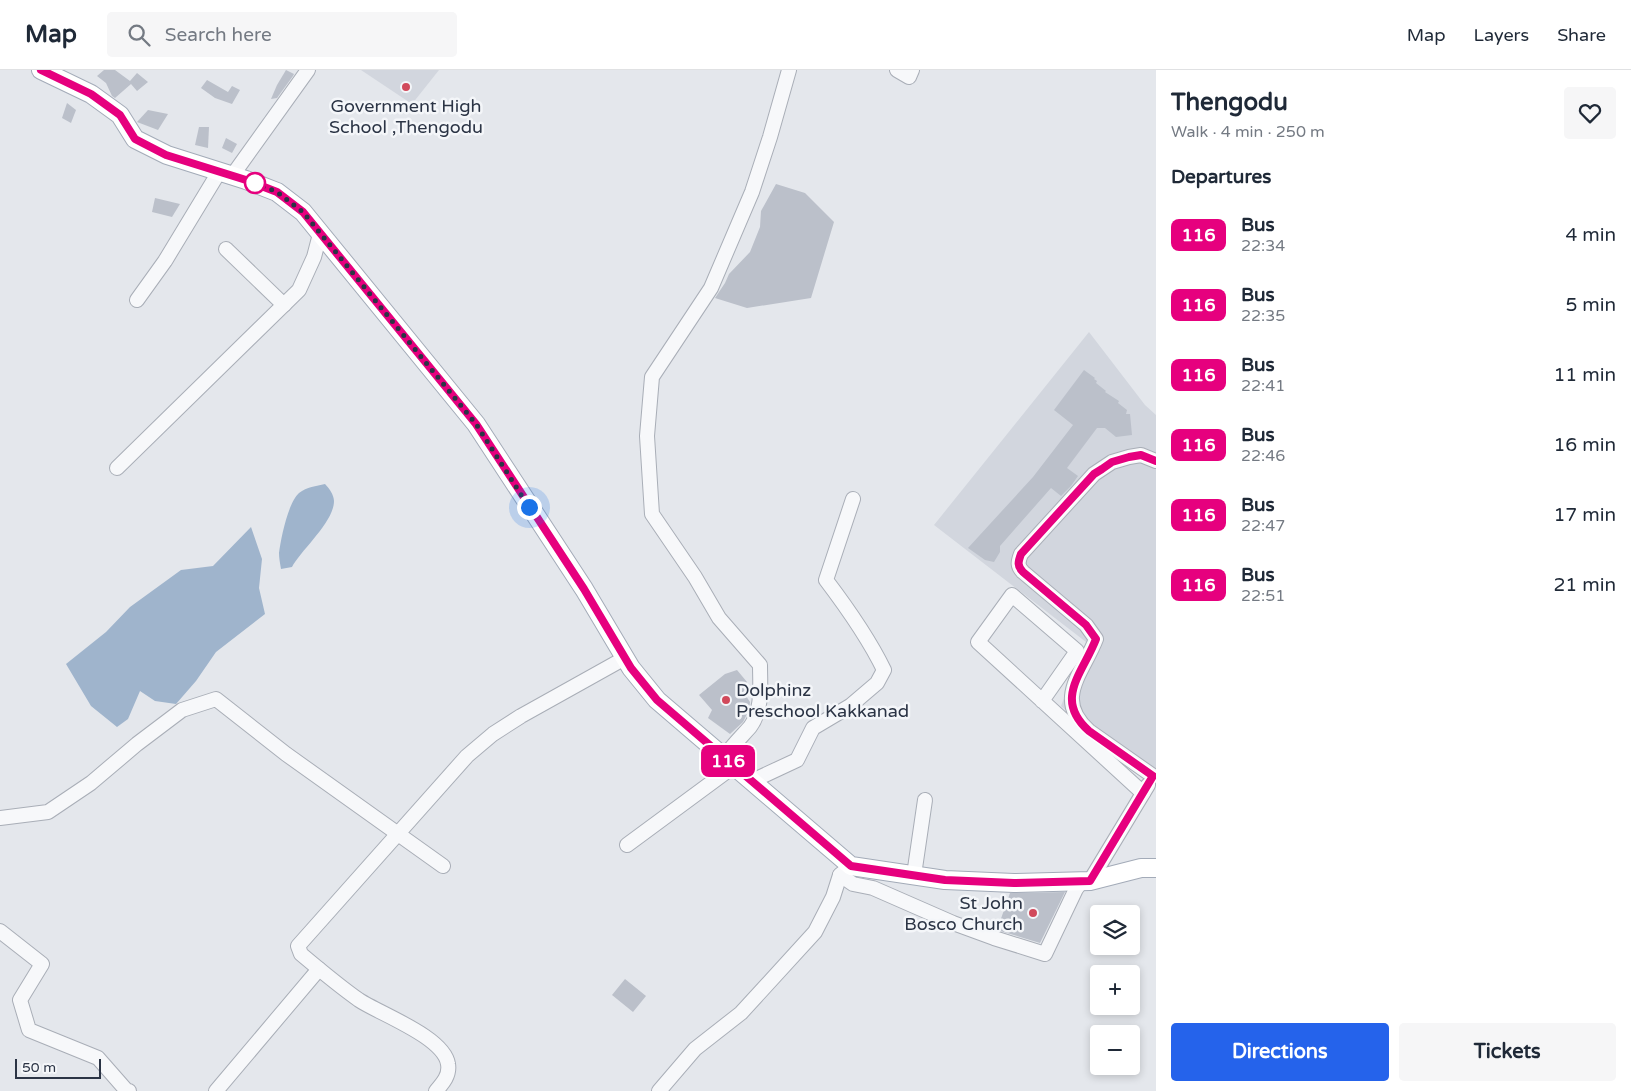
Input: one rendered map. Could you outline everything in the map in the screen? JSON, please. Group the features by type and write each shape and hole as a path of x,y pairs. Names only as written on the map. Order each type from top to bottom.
{"main road":[{"path":"41,70 91,94 120,115 135,139 166,155 277,192 303,212 403,332 476,424 584,589 625,658 657,700 752,781 845,870 914,875 945,880 1014,883 1086,881 1141,868 1156,868"}],"street":[{"path":"137,300 226,174 267,129 308,70"},
{"path":"627,845 729,762 736,741 751,726 758,711 760,665 719,618 680,554 652,514 647,436 652,376 711,288 752,192 789,70"},
{"path":"897,70 909,77 912,70"},
{"path":"117,468 299,290 314,257 320,234"},
{"path":"226,249 284,305"},
{"path":"845,870 853,884 874,888 953,923 1045,954 1086,881 1154,774 1080,723 1071,703 1073,687 1096,639 1086,625 1018,568 1018,562 1021,554 1094,474 1112,462 1129,457 1141,455 1156,461"},
{"path":"752,781 797,760 812,728 850,706 877,684 884,670 867,637 826,580 853,499"},
{"path":"1042,701 1077,651 1012,596 978,642 1042,701 1143,793"},
{"path":"436,1091 447,1077 448,1063 439,1048 397,1019 360,1000 301,954 298,946 467,756 492,734 521,716 625,658"},
{"path":"0,818 48,812 91,783 137,744 182,710 216,700 286,754 443,866"},
{"path":"914,875 925,800"},
{"path":"659,1091 695,1050 741,1013 814,932 845,870"},
{"path":"0,931 42,964 20,1000 29,1030 98,1058 129,1091"},
{"path":"216,1091 320,969"}],"shaded area":[{"name":"Government High School ,Thengodu","path":"361,70 439,70 412,104"},
{"path":"1089,332 1145,405 1156,415 1156,771 1149,783 1061,706 1086,642 934,525"}],"water":[{"path":"325,484 334,499 333,509 329,518 292,567 281,569 280,547 286,521 295,498 302,491"},
{"path":"251,527 262,559 259,588 265,614 216,652 196,681 176,704 155,701 140,691 128,719 117,727 91,706 66,664 106,632 130,607 181,570 213,566"}],"building":[{"path":"104,70 115,70 130,81 137,73 148,82 137,91 131,84 115,98 112,96 106,83 97,76"},
{"path":"286,70 294,74 293,76 277,98 271,99 277,85"},
{"path":"207,80 228,92 232,86 240,90 232,104 215,98 201,88"},
{"path":"67,103 76,110 71,123 62,118"},
{"path":"148,110 168,114 158,130 137,122"},
{"path":"199,127 209,127 208,148 195,145"},
{"path":"226,138 237,144 232,153 222,148"},
{"path":"776,184 805,193 834,222 811,298 747,308 715,298 729,274 750,252 760,227 761,211"},
{"path":"155,198 180,204 172,217 152,212"},
{"path":"1084,370 1095,378 1096,383 1105,392 1119,401 1118,403 1127,410 1126,414 1130,414 1132,435 1116,437 1105,428 1097,428 1067,468 1078,476 1071,486 1061,496 1051,488 1000,546 1000,552 994,562 985,560 968,548 1033,477 1073,425 1054,410"},
{"name":"Dolphinz Preschool Kakkanad","path":"737,670 747,682 744,693 750,702 749,710 743,722 730,734 708,718 712,710 699,695 725,674"},
{"name":"St John Bosco Church","path":"1065,892 1040,943 997,930 1010,893"},
{"path":"625,979 646,996 633,1012 612,995"}],"bus line":[{"name":"116","path":"41,70 91,94 120,115 135,139 166,155 246,180 277,192 303,212 403,332 476,424 584,589 631,668 657,700 851,866 945,880 1014,883 1090,881 1153,776 1080,723 1071,703 1073,687 1096,639 1086,625 1018,568 1018,562 1021,554 1094,474 1112,462 1129,457 1141,455 1156,461"}],"place":[{"name":"Government High School ,Thengodu","path":"406,87"},
{"name":"Dolphinz Preschool Kakkanad","path":"726,700"},
{"name":"St John Bosco Church","path":"1033,913"}],"route":[{"path":"255,183 277,192 303,212 403,332 476,424 529,507"}]}
